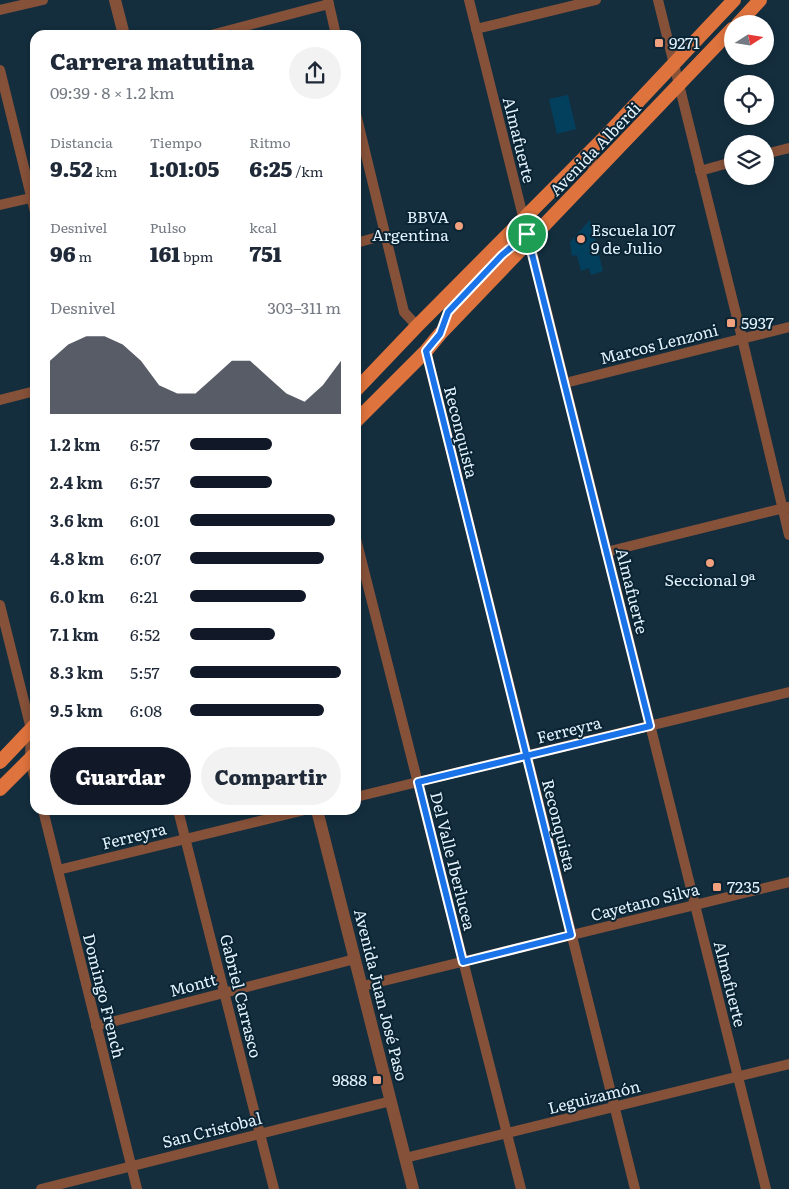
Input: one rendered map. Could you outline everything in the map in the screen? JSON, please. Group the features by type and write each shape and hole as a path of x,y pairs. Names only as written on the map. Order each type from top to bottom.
{"main road":[{"name":"Avenida Alberdi","path":"361,385 602,140 673,62 734,0"},
{"path":"746,15 756,3"},
{"name":"Avenida Alberdi","path":"361,416 426,351 528,238 611,157 724,37"},
{"path":"0,762 30,730"},
{"path":"0,789 30,758"}],"street":[{"path":"0,10 42,0"},
{"path":"115,0 123,30"},
{"name":"Almafuerte","path":"469,0 766,1189"},
{"path":"476,29 596,0"},
{"path":"658,0 786,508 789,535"},
{"path":"229,30 328,2 335,30"},
{"path":"0,70 30,185"},
{"path":"361,135 404,312 422,321"},
{"path":"774,152 789,148"},
{"path":"700,171 724,164"},
{"path":"0,205 30,198"},
{"path":"361,241 385,235"},
{"name":"Marcos Lenzoni","path":"565,383 789,327"},
{"name":"Reconquista","path":"426,351 635,1189"},
{"path":"0,400 30,392"},
{"path":"606,552 786,508"},
{"name":"Del Valle Iberlucea","path":"361,559 521,1189"},
{"path":"0,605 30,716"},
{"name":"Ferreyra","path":"361,797 789,692"},
{"name":"Domingo French","path":"44,815 137,1189"},
{"name":"Gabriel Carrasco","path":"179,815 274,1189"},
{"name":"Ferreyra","path":"58,870 284,815"},
{"name":"Avenida Juan José Paso","path":"318,815 413,1189"},
{"name":"Cayetano Silva","path":"362,986 789,882"},
{"name":"Montt","path":"96,1026 355,959"},
{"name":"Leguizamón","path":"405,1158 789,1064"},
{"name":"San Cristobal","path":"41,1189 391,1101"}],"lane":[{"path":"590,170 602,140"},
{"path":"440,334 448,312 502,255 528,238 538,224 590,170 611,157"},
{"path":"422,321 448,312"}],"shaded area":[{"path":"568,95 576,129 557,134 549,99"},
{"path":"590,220 603,271 591,275 589,268 581,271 577,255 572,256 570,242"}],"place":[{"name":"9271","path":"659,43"},
{"name":"BBVA Argentina","path":"459,226"},
{"name":"Escuela 107 9 de Julio","path":"581,239"},
{"name":"5937","path":"731,323"},
{"name":"Seccional 9ª","path":"710,563"},
{"name":"7235","path":"717,887"},
{"name":"9888","path":"377,1080"}],"route":[{"path":"527,234 502,255 448,312 440,334 426,351 527,756 571,935 463,962 418,782 527,756 650,726 527,234"}]}
